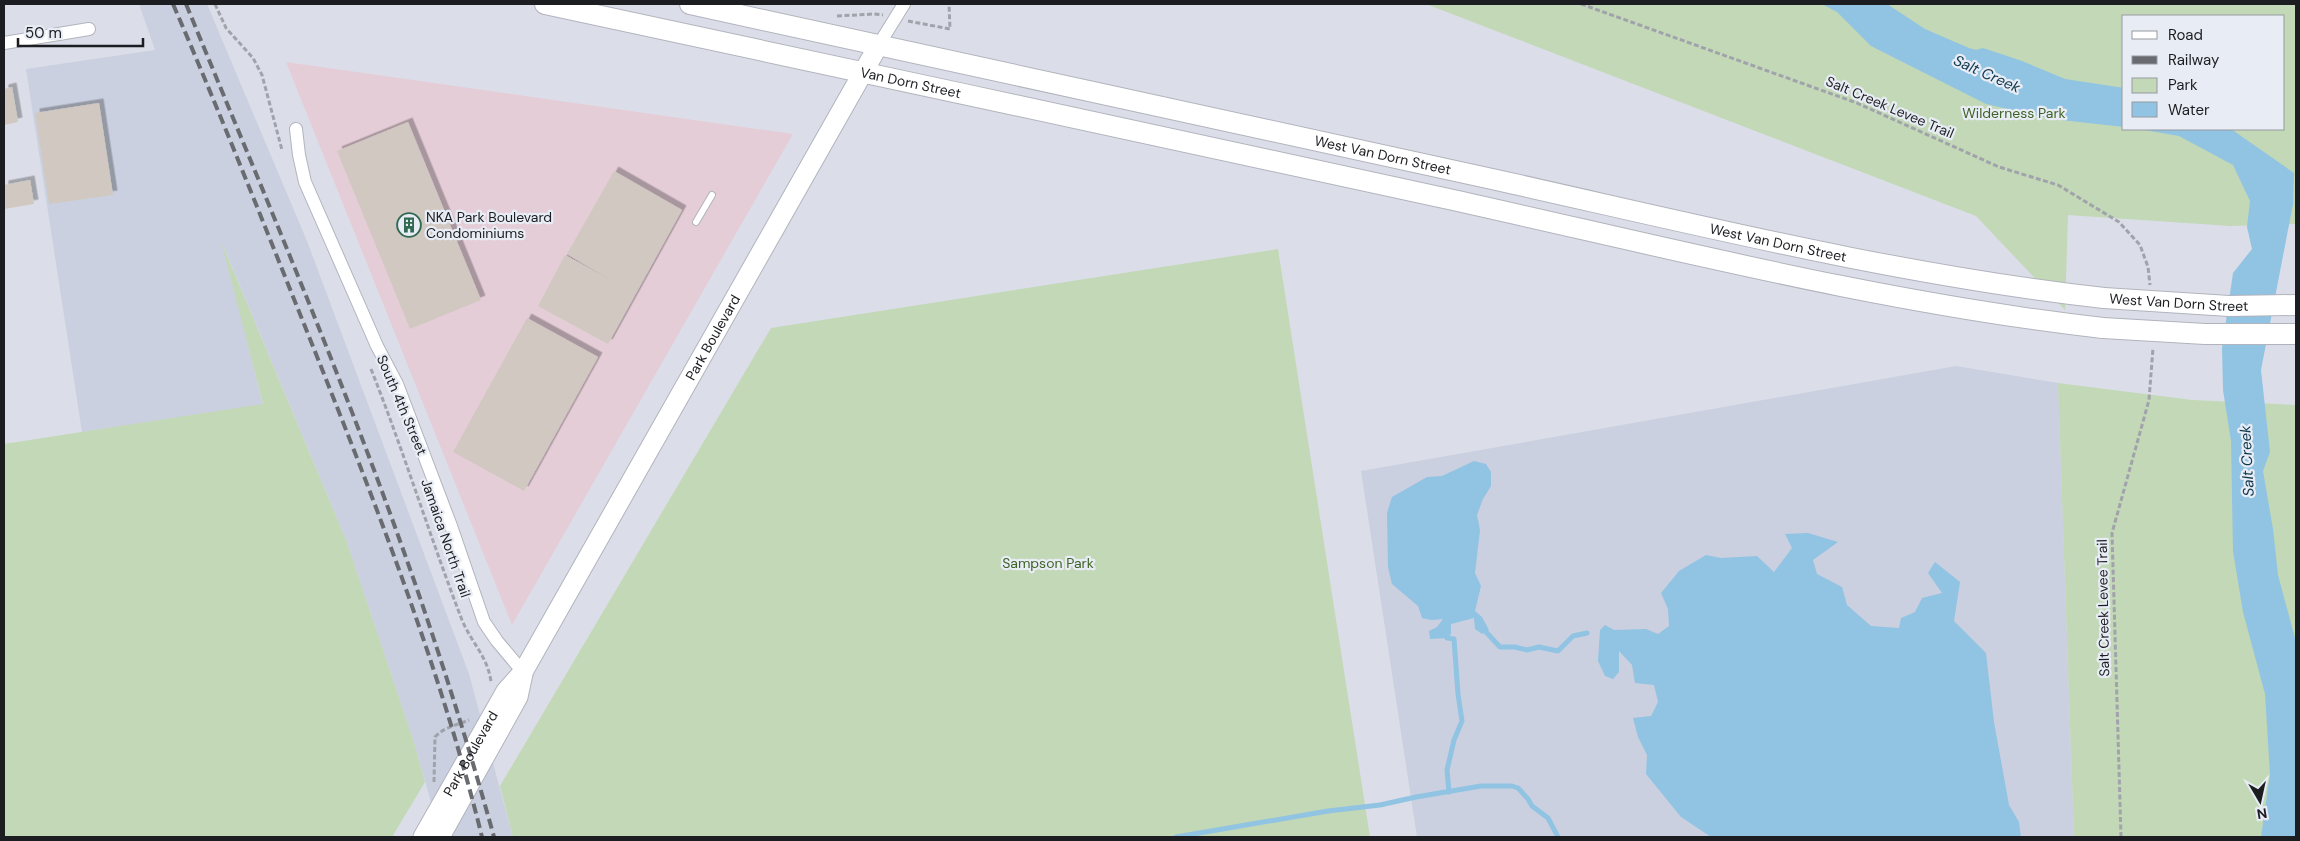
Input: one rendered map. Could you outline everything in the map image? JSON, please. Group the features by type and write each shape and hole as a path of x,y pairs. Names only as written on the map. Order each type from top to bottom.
{"main road":[{"name":"Van Dorn Street","path":"545,4 1275,161"},
{"name":"Van Dorn Street","path":"690,4 1268,130"},
{"name":"Park Boulevard","path":"423,837 506,691 523,672 878,46"},
{"name":"West Van Dorn Street","path":"1268,130 1945,277 2104,298 2229,306 2296,305"},
{"name":"West Van Dorn Street","path":"1275,161 1903,299 2010,317 2103,328 2205,334 2296,334"},
{"name":"Park Boulevard","path":"440,837 518,697 523,672"}],"street":[{"name":"Park Boulevard","path":"878,46 904,4"},
{"path":"4,43 89,29"},
{"name":"South 4th Street","path":"296,129 305,182 377,346 396,384 451,526 484,622 523,672"}],"lane":[{"path":"696,222 712,195"}],"path":[{"path":"215,4 226,28 253,58 262,75 283,151"},
{"path":"934,26 950,29 948,4"},
{"name":"Salt Creek Levee Trail","path":"1581,4 1857,104 1999,167 2058,185 2119,222 2140,245 2148,267 2150,281"},
{"path":"828,15 837,17 874,14"},
{"name":"Salt Creek Levee Trail","path":"2121,837 2112,533 2149,400 2153,354"},
{"name":"Jamaica North Trail","path":"370,366 401,443 463,622 483,655 491,684"},
{"path":"434,784 435,737 440,731 450,726 472,719"}],"shaded area":[{"path":"139,4 207,4 307,241 469,674 513,837 441,837 413,739 346,540 223,245 263,405 82,432 26,69 155,50"},
{"path":"286,62 793,134 512,625"},
{"path":"1956,366 2058,383 2074,837 1417,837 1361,471"}],"green space":[{"name":"Wilderness Park","path":"1426,4 2296,4 2296,224 2230,226 2068,215 2065,310 1976,216"},
{"path":"221,241 346,540 413,739 425,782 392,837 4,837 4,444 263,404"},
{"name":"Sampson Park","path":"1278,249 1370,837 513,837 500,786 771,328"},
{"path":"2058,383 2192,400 2296,405 2296,837 2074,837"}],"water":[{"name":"Salt Creek","path":"1822,4 1887,4 1925,29 1969,48 1976,50 1983,48 2022,61 2065,79 2122,88 2122,127 2052,119 1986,104 1871,46 1837,12"},
{"name":"Salt Creek","path":"2145,130 2232,130 2294,173 2293,204 2261,370 2270,452 2263,471 2273,529 2278,575 2296,642 2296,837 2261,837 2270,774 2265,694 2243,612 2233,551 2231,441 2223,390 2222,348 2233,273 2252,249 2247,227 2250,201 2233,165 2179,136"},
{"path":"1474,461 1486,464 1491,472 1491,486 1483,499 1477,515 1480,530 1475,573 1481,586 1475,611 1482,617 1489,630 1482,634 1475,629 1474,618 1451,624 1451,634 1447,638 1430,639 1429,631 1437,627 1443,619 1431,620 1422,618 1418,606 1392,584 1388,567 1387,513 1392,497 1427,477 1442,476"},
{"path":"1808,533 1838,542 1813,560 1817,574 1842,587 1847,605 1871,626 1899,628 1901,618 1915,612 1922,598 1942,593 1928,573 1935,562 1960,582 1954,621 1986,653 1994,722 2009,805 2019,822 2021,837 1711,837 1681,817 1646,774 1647,755 1638,737 1633,718 1651,716 1658,702 1654,685 1635,683 1632,665 1619,651 1619,672 1613,679 1605,676 1598,661 1600,630 1605,625 1614,630 1646,629 1658,634 1669,626 1668,609 1661,593 1679,571 1706,555 1721,558 1757,556 1774,572 1792,548 1785,534"}],"building":[{"path":"12,87 18,122 4,125 4,89"},
{"path":"99,103 113,195 49,204 35,113"},
{"name":"NKA Park Boulevard Condominiums","path":"408,122 481,300 410,329 337,151"},
{"name":"NKA Park Boulevard Condominiums","path":"614,171 682,210 608,344 538,306 565,255 609,279 567,254"},
{"path":"30,180 34,204 4,209 4,185"},
{"path":"527,318 598,357 524,491 453,452"}],"waterway":[{"path":"1486,632 1500,647 1515,647 1527,650 1539,647 1558,651 1573,636 1587,633"},
{"path":"1447,638 1454,639 1462,721 1454,740 1447,770 1449,792"},
{"path":"1176,837 1328,811 1380,805 1481,786 1512,786 1518,788 1532,806 1548,818 1558,837"}],"railway":[{"path":"173,4 260,213 405,585 447,710 482,837"},
{"path":"186,4 293,264 371,461 435,642 472,759 494,837"}],"place":[{"name":"NKA Park Boulevard Condominiums","path":"409,225"}]}
